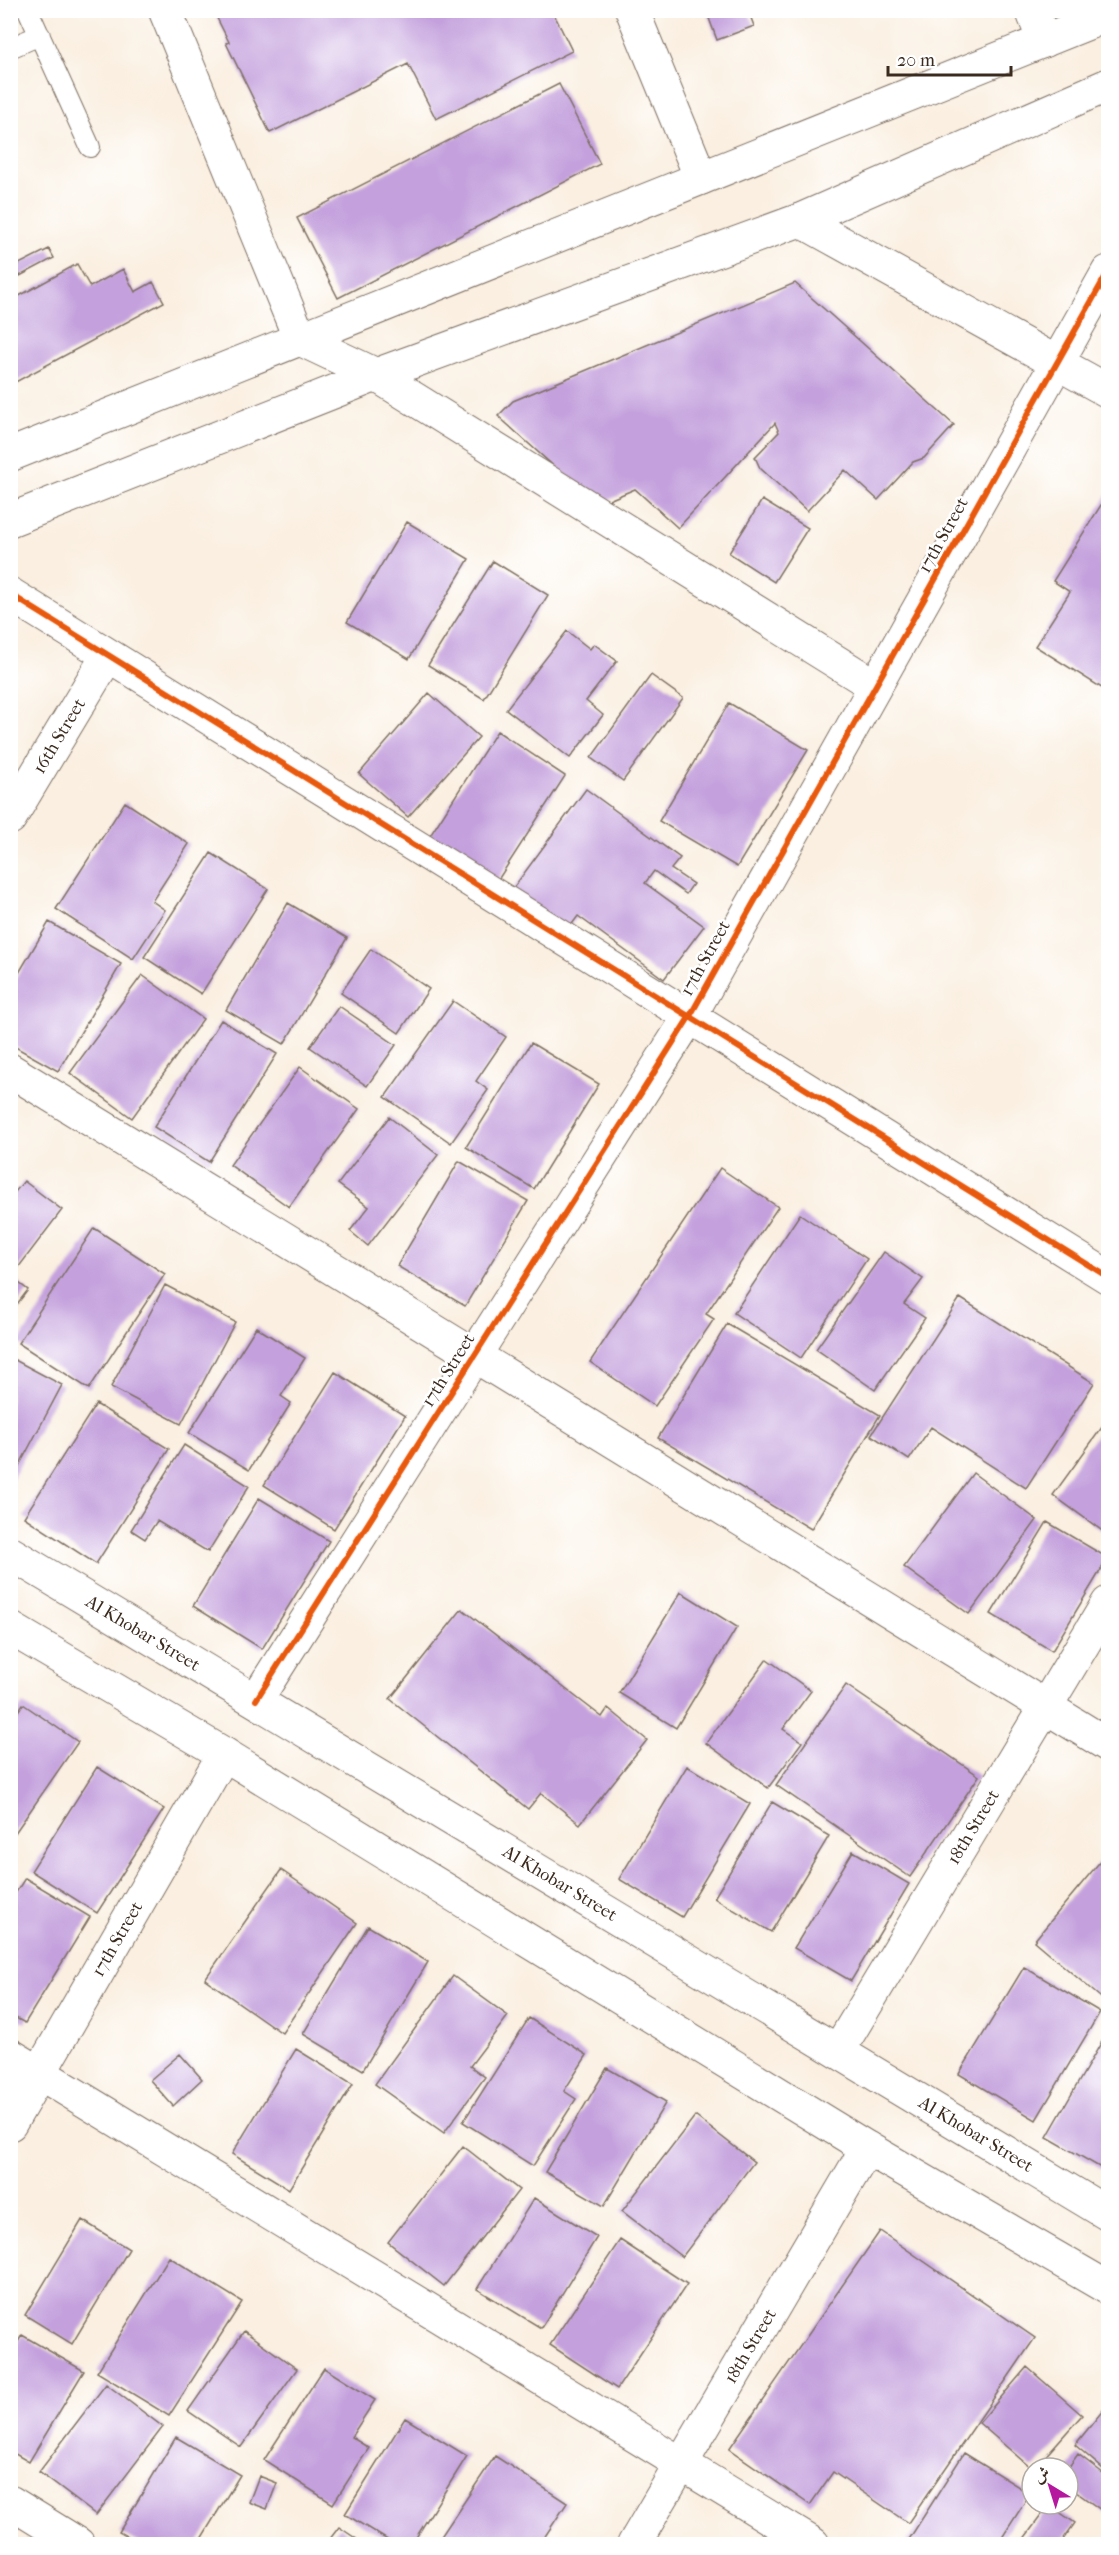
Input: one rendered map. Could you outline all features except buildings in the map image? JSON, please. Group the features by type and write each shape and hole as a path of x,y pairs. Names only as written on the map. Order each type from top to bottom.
{"street":[{"path":"165,10 300,339 376,375 875,686"},
{"path":"632,10 701,178"},
{"path":"1032,10 1044,41"},
{"path":"10,455 1108,15"},
{"path":"10,520 376,375 800,220 1108,85"},
{"path":"800,220 1108,391"},
{"name":"17th Street","path":"256,1701 690,1016 1108,272"},
{"path":"10,594 1108,1276"},
{"name":"16th Street","path":"10,818 108,655"},
{"path":"10,1070 1108,1744"},
{"name":"Al Khobar Street","path":"10,1553 1108,2214"},
{"name":"18th Street","path":"838,2051 1108,1604"},
{"path":"10,1628 224,1754 867,2148 1108,2288"},
{"name":"17th Street","path":"10,2124 224,1754"},
{"path":"10,2055 813,2544"},
{"name":"18th Street","path":"634,2544 867,2148"},
{"path":"10,2502 78,2544"}],"lane":[{"path":"28,10 90,147"},
{"path":"10,48 40,35"}],"cycle path":[{"path":"256,1700 690,1016 1108,272"},
{"path":"10,594 1108,1277"}]}
